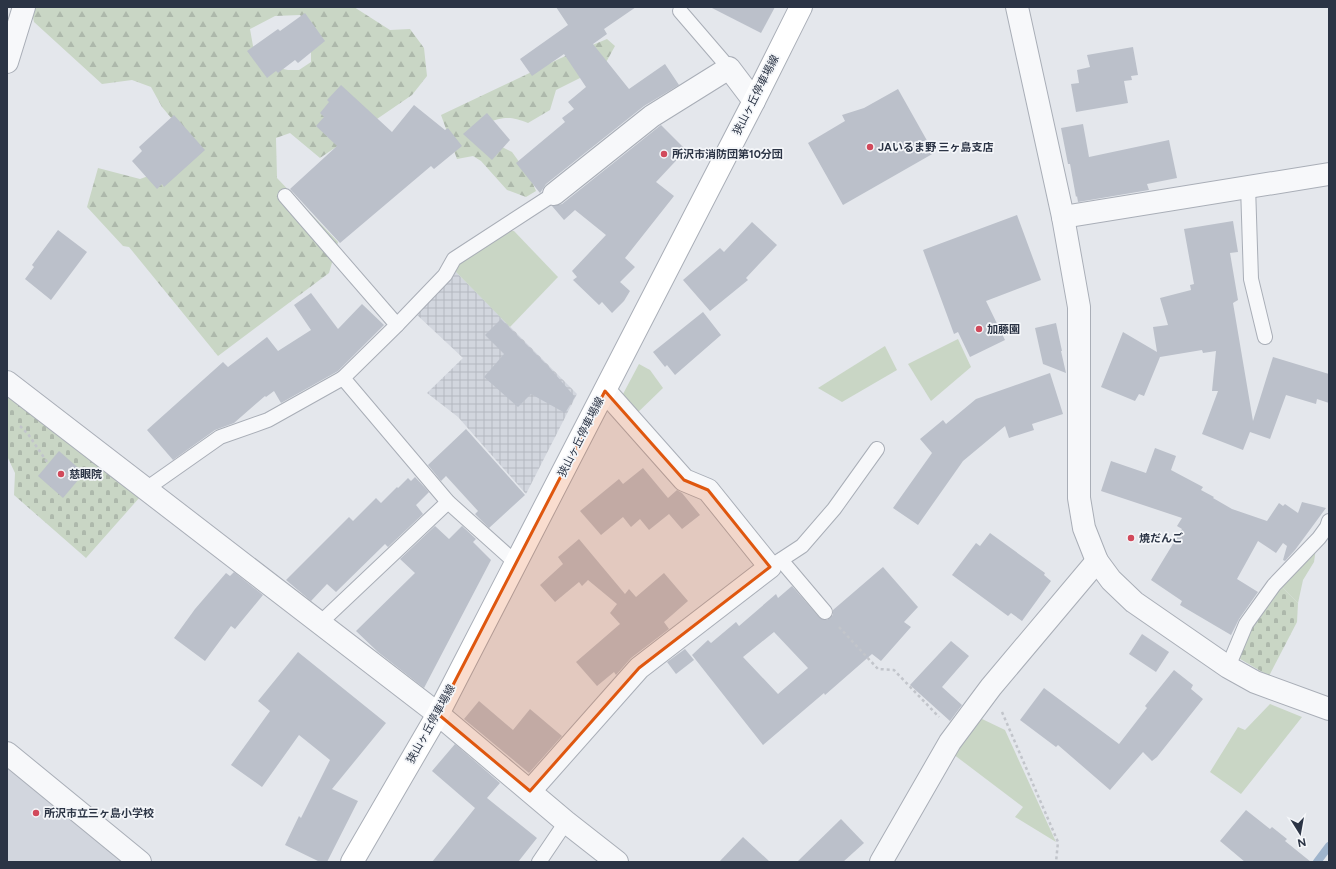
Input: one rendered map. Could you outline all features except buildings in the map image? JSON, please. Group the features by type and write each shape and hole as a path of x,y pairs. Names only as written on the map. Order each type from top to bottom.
{"main road":[{"name":"狭山ヶ丘停車場線","path":"352,862 438,714 754,102 801,7"}],"street":[{"path":"7,62 24,7"},
{"path":"1018,7 1063,217 1079,307 1080,498 1084,528 1097,561 1111,580 1134,602 1228,667 1255,682 1329,709"},
{"path":"554,194 652,116 729,68 754,102"},
{"path":"1063,217 1329,174"},
{"path":"7,382 438,714 566,822 617,862"},
{"path":"530,791 639,668 776,564 708,490 684,480 605,391"},
{"path":"881,862 955,735 991,687 1097,561"},
{"path":"7,753 140,862"}],"lane":[{"path":"680,11 729,68"},
{"path":"1248,186 1251,279 1266,337"},
{"path":"146,489 220,437 268,420 343,378 397,325 444,275 454,259 554,194"},
{"path":"285,196 397,325"},
{"path":"343,378 448,502 516,563"},
{"path":"825,612 776,564 802,546 834,509 877,449"},
{"path":"320,623 448,502"},
{"path":"1228,667 1246,624 1274,585 1328,527 1329,521"},
{"path":"539,862 566,822"}],"path":[{"path":"18,423 28,434 47,462"},
{"path":"825,612 878,669 894,670 955,735"},
{"path":"991,687 1058,842 1056,862"}],"highlighted area":[{"path":"605,391 684,480 708,490 770,567 639,668 530,791 438,714"}],"shaded area":[{"path":"455,271 577,394 526,494 458,417 427,393 463,358 415,313"},
{"name":"所沢市立三ヶ島小学校","path":"7,764 123,862 7,862"}],"green space":[{"path":"31,7 354,7 390,30 410,29 424,48 427,76 412,95 320,158 290,133 276,138 277,178 338,242 329,273 218,356 129,247 123,246 87,207 98,168 140,179 187,162 193,144 162,107 151,87 132,80 102,84 34,22","holes":["300,15 311,24 311,62 299,70 288,70 269,66 253,46 250,29 275,16"]},
{"path":"607,39 615,46 604,66 556,90 550,110 528,123 507,118 486,123 490,141 512,152 530,177 536,191 526,197 507,190 481,161 473,156 457,159 441,115 561,58"},
{"path":"508,230 514,231 558,277 510,327 455,271 462,260"},
{"path":"958,339 971,367 931,401 908,364"},
{"path":"885,346 897,370 842,402 818,388"},
{"path":"639,364 650,370 663,388 632,418 622,403 623,394"},
{"path":"7,391 140,497 86,558 14,495 15,473 7,456"},
{"path":"1316,548 1314,562 1303,580 1298,603 1279,584"},
{"path":"1279,584 1298,603 1297,622 1269,676 1235,656 1261,606"},
{"path":"1270,704 1302,717 1241,794 1210,772 1238,727 1245,730"},
{"path":"980,718 1005,730 1056,842 1015,817 1023,807 953,754"}],"waterway":[{"path":"1317,862 1329,846"}],"place":[{"name":"JAいるま野 三ヶ島支店","path":"870,147"},
{"name":"所沢市消防団第10分団","path":"664,154"},
{"name":"加藤園","path":"979,329"},
{"name":"慈眼院","path":"61,474"},
{"name":"焼だんご","path":"1131,538"},
{"name":"所沢市立三ヶ島小学校","path":"36,813"}]}
